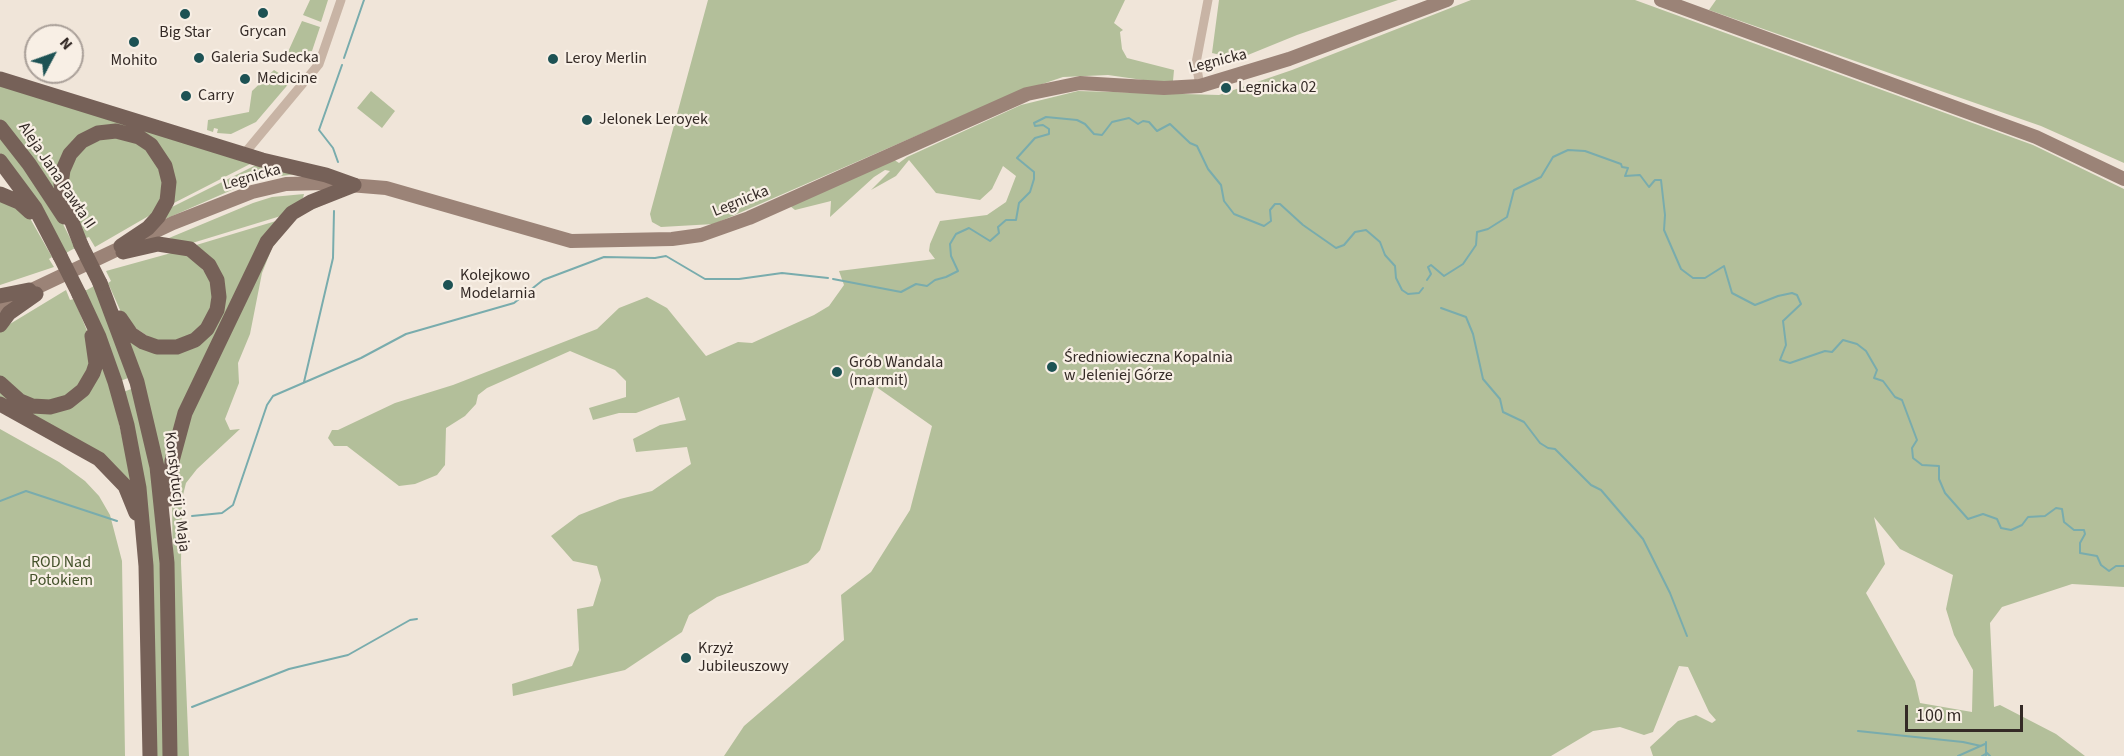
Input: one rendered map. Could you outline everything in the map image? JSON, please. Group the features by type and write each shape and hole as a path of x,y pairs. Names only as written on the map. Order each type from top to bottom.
{"main road":[{"name":"Legnicka","path":"0,307 122,249 172,222 192,217 235,198 270,187 299,183 354,185 403,192 565,240 583,242 689,237 749,218 1027,94 1080,83 1164,88 1200,86 1289,59 1447,0"},
{"path":"1661,0 2036,137 2124,179"},
{"path":"0,80 262,160 326,175 354,185"},
{"name":"Aleja Jana Pawła II","path":"0,127 42,182 81,245"},
{"path":"81,245 65,204 61,184 63,170 70,154 82,141 98,133 116,131 140,137 151,146 165,166 169,182 167,201 158,217 122,249"},
{"path":"0,161 35,208 79,294 103,346 127,425 139,488 146,566 150,756"},
{"path":"167,563 169,489 181,426 200,379 258,260 273,232 292,213 354,185"},
{"path":"0,194 24,206 60,256"},
{"path":"100,283 126,328 138,340 149,345 164,348 184,345 207,329 217,310 219,297 215,275 206,260 190,249 175,245 158,244 122,249"},
{"name":"Konstytucji 3 Maja","path":"81,245 100,283 123,343 147,416 159,479 167,563 170,756"},
{"path":"0,296 32,292"},
{"path":"0,325 32,292"},
{"path":"0,383 20,401 38,407 62,404 83,390 96,364 92,336 79,294"},
{"path":"0,404 99,459 115,472 125,486 135,509 146,566"}],"street":[{"path":"244,154 319,64 340,0"},
{"path":"1200,86 1196,63 1208,0"},
{"path":"260,136 262,160"}],"green space":[{"path":"310,0 328,0 321,22 303,15"},
{"path":"708,0 1125,0 1114,23 1123,30 1120,32 1122,49 1127,58 1174,70 1173,81 1157,82 1108,75 1063,77 1010,95 714,224 661,227 652,222 650,214"},
{"path":"1219,0 1398,0 1297,35 1238,59 1212,53"},
{"path":"1471,0 1635,0 2033,145 2124,189 2124,587 2072,584 2002,607 1990,623 1994,707 2000,705 2056,734 2085,756 1653,756 1650,747 1678,721 1696,715 1712,723 1716,720 1709,712 1688,667 1679,666 1653,732 1644,735 1620,727 1593,731 1551,756 724,756 744,726 844,640 841,595 871,572 910,510 932,426 875,386 820,550 808,563 717,597 689,615 682,632 625,670 513,696 512,684 572,666 579,650 577,609 593,606 601,580 597,566 573,561 551,536 579,515 620,499 652,491 691,464 687,447 636,452 633,439 660,425 686,420 679,397 636,413 619,413 593,420 589,408 626,397 626,381 615,370 570,351 487,388 478,395 476,404 465,416 446,428 445,465 437,475 415,484 399,486 347,446 334,446 328,438 332,430 338,430 395,403 453,385 597,329 619,308 647,297 667,308 706,356 738,342 752,343 829,306 844,285 839,271 935,259 929,251 940,221 987,215 1006,202 1016,176 1003,166 992,189 980,200 936,193 909,160 896,176 871,190 890,171 885,170 874,177 830,217 831,201 795,210 790,206 893,159 899,163 907,157 1021,105 1078,91 1219,95 1292,70","holes":["1874,517 1900,549 1953,575 1946,609 1954,635 1973,670 1972,712 1920,703 1915,681 1866,593 1885,564"]},
{"path":"1716,0 2124,0 2124,163 2041,126 1709,10"},
{"path":"302,21 320,27 312,51 301,52 293,58 287,54"},
{"path":"274,70 291,81 256,122 231,134 217,133 218,129 214,128 213,132 207,130 208,120 249,112 252,91"},
{"path":"0,84 252,163 170,205 149,139 84,135 59,195 0,119"},
{"path":"371,91 395,111 382,128 357,108"},
{"path":"0,135 62,222 75,248 66,253 0,153"},
{"path":"116,135 148,148 163,172 159,210 95,247 89,237 86,238 70,209 65,175 84,144"},
{"path":"260,163 296,174 267,178 241,186 163,220 168,209"},
{"path":"304,194 303,198 284,215 189,244 169,238 253,203 272,197"},
{"path":"0,198 27,213 52,257 49,259 54,267 0,285"},
{"path":"332,198 329,202 296,217 272,248 262,273 250,334 238,363 239,383 225,419 230,430 240,429 197,469 186,483 182,499 181,563 189,756 175,756 172,500 176,461 185,427 203,381 273,239 294,216"},
{"path":"276,221 263,240 166,478 128,339 185,349 222,304 193,246"},
{"path":"182,250 187,252 214,282 209,318 189,339 158,343 125,321 108,283 111,281 106,271"},
{"path":"94,286 131,377 120,381 85,291"},
{"path":"66,290 70,300 74,299 92,343 90,372 65,399 32,402 0,377 0,330"},
{"path":"100,362 110,384 134,489 0,400 0,389 57,409"},
{"path":"134,388 158,506 166,756 154,756 151,566 123,392"},
{"name":"ROD Nad Potokiem","path":"0,429 59,462 85,481 99,496 110,515 122,561 125,756 0,756"}],"waterway":[{"path":"344,58 364,0"},
{"path":"338,162 333,148 319,130 342,65"},
{"path":"833,279 901,292 916,284 927,286 935,280 958,271 951,256 950,244 956,234 969,228 990,241 999,233 998,227 1006,220 1016,220 1019,203 1030,192 1034,179 1034,172 1017,158 1035,138 1049,134 1049,129 1043,125 1035,126 1034,123 1046,117 1077,120 1085,124 1094,134 1102,135 1112,122 1129,118 1138,124 1143,121 1149,122 1157,131 1170,124 1190,143 1197,146 1208,169 1221,185 1224,201 1234,214 1264,226 1271,221 1270,210 1275,204 1280,204 1303,225 1336,248 1344,245 1355,232 1366,230 1380,242 1385,255 1395,266 1396,278 1402,290 1408,294 1419,293 1423,288"},
{"path":"1427,280 1431,274 1428,267 1431,265 1444,276 1463,264 1476,245 1477,232 1488,229 1507,217 1514,190 1541,177 1553,157 1568,150 1585,151 1621,164 1622,167 1628,168 1625,176 1640,175 1649,187 1655,180 1661,180 1665,215 1664,230 1681,269 1693,278 1705,278 1724,266 1732,293 1755,305 1778,296 1792,293 1797,295 1801,304 1783,321 1786,345 1780,360 1790,363 1825,351 1832,352 1843,340 1857,344 1866,351 1877,370 1874,378 1883,381 1895,397 1902,400 1917,440 1912,448 1913,458 1922,465 1939,466 1939,479 1945,493 1968,519 1983,514 1997,519 2001,528 2011,530 2022,525 2028,517 2045,516 2056,508 2062,509 2064,522 2074,530 2084,530 2080,553 2097,556 2101,565 2109,571 2116,566 2124,566"},
{"path":"304,382 333,258 334,211"},
{"path":"192,516 222,513 233,505 267,405 273,396 361,358 406,334 514,303 543,280 604,257 655,258 666,256 705,279 739,279 782,273 828,278"},
{"path":"1441,308 1466,317 1473,334 1483,379 1500,399 1503,412 1524,422 1540,443 1555,449 1591,485 1601,490 1643,539 1670,593 1687,636"},
{"path":"0,501 26,491 117,521"},
{"path":"192,707 289,669 348,655 410,620 417,619"},
{"path":"1858,731 1981,746"},
{"path":"1986,742 1986,756"},
{"path":"1958,756 1985,744"},
{"path":"1982,756 1987,753 1990,756"}],"place":[{"name":"Grycan","path":"263,13"},
{"name":"Big Star","path":"185,14"},
{"name":"Mohito","path":"134,42"},
{"name":"Galeria Sudecka","path":"199,58"},
{"name":"Leroy Merlin","path":"553,59"},
{"name":"Medicine","path":"245,79"},
{"name":"Legnicka 02","path":"1226,88"},
{"name":"Carry","path":"186,96"},
{"name":"Jelonek Leroyek","path":"587,120"},
{"name":"Kolejkowo Modelarnia","path":"448,285"},
{"name":"Średniowieczna Kopalnia w Jeleniej Górze","path":"1052,367"},
{"name":"Grób Wandala (marmit)","path":"837,372"},
{"name":"Krzyż Jubileuszowy","path":"686,658"}]}
